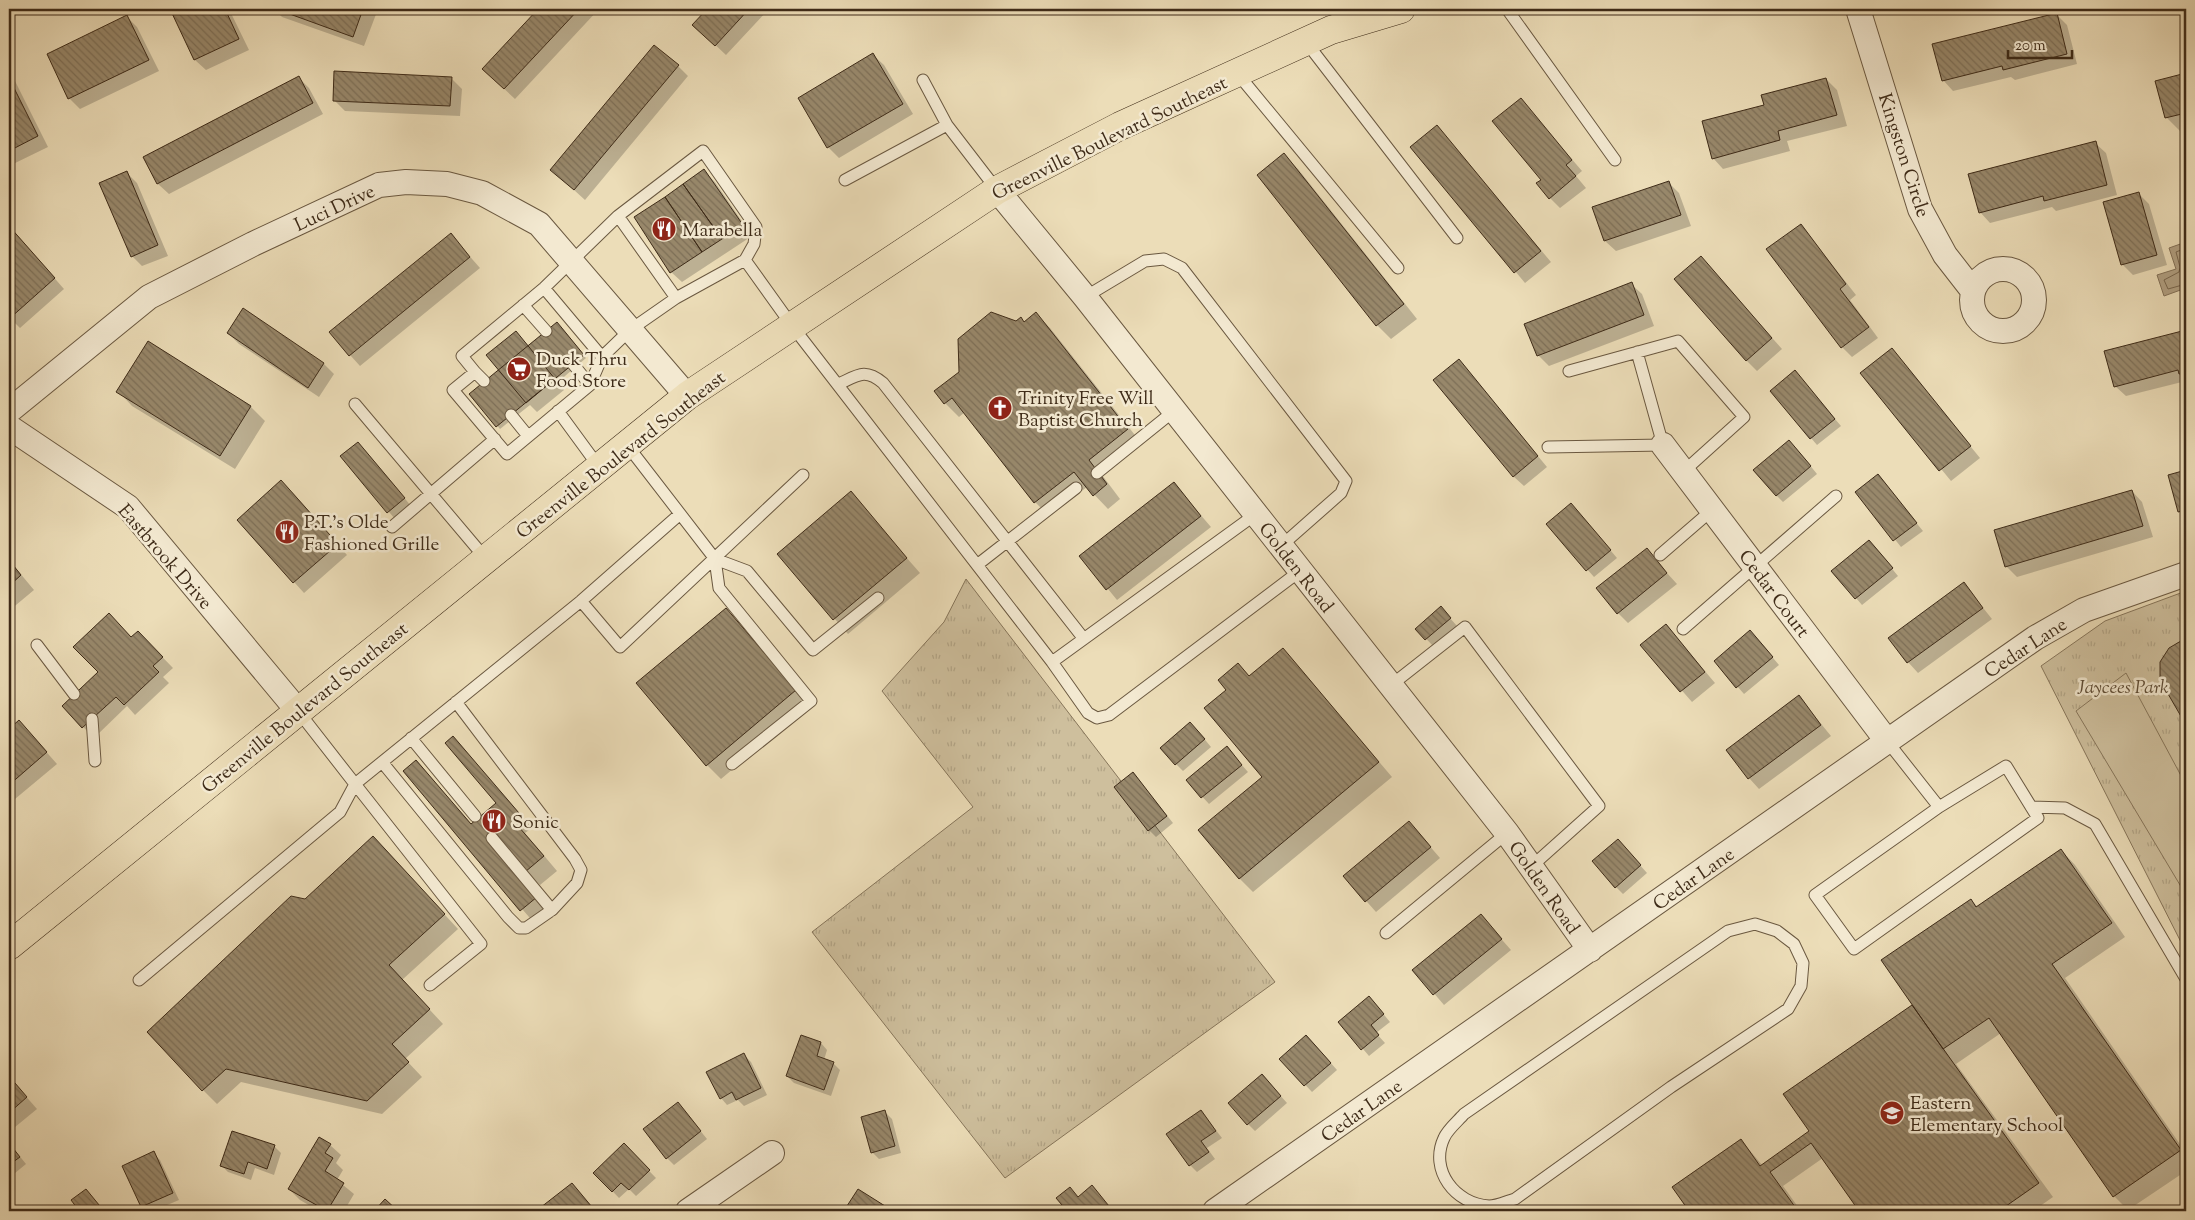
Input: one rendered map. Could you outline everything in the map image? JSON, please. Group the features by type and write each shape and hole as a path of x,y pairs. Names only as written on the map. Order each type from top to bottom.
{"highway":[{"name":"Greenville Boulevard Southeast","path":"10,943 687,396 997,190 1120,126 1306,41 1331,30 1401,9"}],"street":[{"name":"Kingston Circle","path":"1858,9 1920,209 1945,256 1973,291"},
{"name":"Luci Drive","path":"9,411 149,297 253,244 379,185 406,182 447,184 482,192 539,224 687,396"},
{"name":"Golden Road","path":"997,190 1085,298 1507,833 1590,950"},
{"name":"Eastbrook Drive","path":"9,427 128,507 298,712"},
{"name":"Cedar Court","path":"1663,445 1887,741"},
{"name":"Cedar Lane","path":"1215,1211 2035,638 2084,610 2186,574"},
{"path":"688,1211 772,1153"}],"lane":[{"path":"1507,9 1615,160"},
{"path":"1306,41 1458,238"},
{"path":"1237,73 1398,268"},
{"path":"923,80 947,125 997,190"},
{"path":"845,180 947,125"},
{"path":"475,372 453,390 507,454 590,385 602,358 630,330 676,298 745,260 754,244 756,227 703,151 618,216 570,260 544,288 462,356 484,381"},
{"path":"618,216 676,298"},
{"path":"1085,298 1145,261 1164,259 1182,268 1346,481 1341,493 1281,546"},
{"path":"745,260 793,326 1052,662 1088,713 1097,718 1109,716 1300,571"},
{"path":"544,288 602,358"},
{"path":"523,305 546,331"},
{"path":"1568,371 1678,341 1744,417 1683,472"},
{"path":"1548,447 1663,445 1637,352"},
{"path":"572,364 590,385"},
{"path":"839,384 864,373 874,376 883,383 1084,639"},
{"path":"355,404 486,559"},
{"path":"558,411 599,467"},
{"path":"1097,473 1174,411"},
{"path":"511,415 528,436"},
{"path":"392,527 495,439"},
{"path":"627,445 715,559 719,588 811,701 732,764"},
{"path":"581,601 620,647 803,475"},
{"path":"977,564 1076,488"},
{"path":"1683,629 1836,496"},
{"path":"1660,555 1712,510"},
{"path":"139,980 340,812 355,784 581,601 680,514"},
{"path":"1052,662 1256,514"},
{"path":"715,559 747,570 813,650 878,598"},
{"path":"1390,686 1465,627 1599,806 1532,866"},
{"path":"37,644 74,694"},
{"path":"382,762 502,910 519,928 526,928 552,910 577,883 581,870 456,702"},
{"path":"298,712 481,944 430,986"},
{"path":"92,719 95,761"},
{"path":"411,738 474,816"},
{"path":"1887,741 1939,807"},
{"path":"2006,766 2038,818 1854,949 1815,895 1939,807 2006,766"},
{"path":"2031,807 2065,808 2095,824 2186,979"},
{"path":"1386,933 1507,833"},
{"path":"492,838 552,910"},
{"path":"1754,924 1777,930 1794,944 1803,963 1801,986 1788,1009 1671,1087 1515,1199 1490,1206 1465,1200 1447,1184 1439,1164 1444,1138 1464,1114 1629,1000 1728,931 1754,924"}],"green space":[{"path":"966,579 1275,982 1005,1178 812,932 973,807 882,691 944,622"},
{"name":"Jaycees Park","path":"2186,591 2186,952 2041,666 2105,621"},
{"path":"2126,673 2186,785 2186,895 2076,711"}],"water":[{"path":"2186,242 2186,288 2164,296 2157,275 2176,269 2169,248"}],"building":[{"path":"170,9 225,9 239,39 194,60"},
{"path":"276,9 363,9 353,37"},
{"path":"538,9 579,9 504,89 482,69"},
{"path":"707,9 749,9 715,46 692,25"},
{"path":"2057,13 2067,54 2003,70 2002,66 1942,81 1932,44"},
{"path":"127,15 149,60 68,99 47,54"},
{"path":"654,45 679,65 574,190 550,170"},
{"path":"873,53 903,104 827,148 798,98"},
{"path":"334,71 452,77 450,106 333,101"},
{"path":"2186,73 2186,113 2165,118 2155,81"},
{"path":"299,76 313,103 157,184 143,157"},
{"path":"9,78 38,136 9,151"},
{"path":"1826,78 1837,115 1778,131 1780,140 1712,159 1702,121 1764,105 1761,95"},
{"path":"1521,98 1572,160 1566,165 1576,176 1549,199 1536,183 1541,180 1492,121"},
{"path":"1437,125 1541,251 1514,273 1410,147"},
{"path":"2096,141 2107,185 2044,201 2043,196 1979,213 1968,174"},
{"path":"1284,153 1404,304 1376,326 1257,175"},
{"path":"704,169 743,225 722,239 683,184"},
{"path":"127,171 158,245 131,257 99,183"},
{"path":"1669,181 1681,215 1604,241 1592,207"},
{"path":"683,184 722,239 702,252 665,197"},
{"path":"2139,192 2157,255 2121,265 2103,202"},
{"path":"665,197 702,252 670,273 634,217"},
{"path":"1801,224 1846,284 1840,289 1869,327 1841,348 1766,249"},
{"path":"9,226 55,278 9,319"},
{"path":"451,233 470,257 349,356 329,332"},
{"path":"1701,256 1772,338 1746,361 1674,279"},
{"path":"1632,282 1644,315 1537,356 1524,324"},
{"path":"243,308 324,363 308,388 227,333"},
{"path":"991,312 1016,321 1021,317 1024,322 1036,312 1128,429 1089,460 1107,484 1093,496 1074,472 1034,503 952,398 944,404 934,391 959,372 958,339"},
{"path":"557,322 584,355 496,427 469,394"},
{"path":"2186,330 2186,373 2179,374 2178,370 2114,387 2104,351"},
{"path":"516,331 555,379 526,403 486,355"},
{"path":"148,341 251,406 220,456 116,392"},
{"path":"1892,348 1971,446 1939,471 1860,373"},
{"path":"1459,359 1538,456 1513,477 1433,380"},
{"path":"1795,370 1835,419 1810,439 1770,391"},
{"path":"1789,440 1811,466 1776,496 1753,470"},
{"path":"358,442 405,498 387,513 340,456"},
{"path":"2186,470 2186,510 2178,512 2168,475"},
{"path":"1878,474 1917,523 1893,541 1855,492"},
{"name":"P.T.’s Olde Fashioned Grille","path":"281,480 338,544 293,583 237,520"},
{"path":"1174,482 1201,516 1106,590 1079,556"},
{"path":"2132,490 2143,526 2005,567 1994,530"},
{"path":"851,491 907,558 833,620 777,554"},
{"path":"1571,503 1611,550 1586,571 1546,524"},
{"path":"1869,540 1893,568 1855,599 1831,571"},
{"path":"1647,548 1667,573 1617,614 1596,588"},
{"path":"9,560 21,575 9,586"},
{"path":"1964,582 1983,608 1907,663 1888,638"},
{"path":"1441,606 1451,618 1425,640 1415,629"},
{"path":"726,608 796,690 706,766 636,683"},
{"path":"109,613 131,637 138,631 163,657 153,666 159,672 124,705 116,697 82,728 62,706 98,672 73,647"},
{"path":"1666,624 1705,672 1680,692 1640,645"},
{"path":"1750,630 1773,657 1736,688 1714,661"},
{"path":"2186,638 2186,725 2160,680 2160,662 2169,648"},
{"path":"1283,648 1379,762 1239,879 1198,830 1262,777 1204,708 1226,690 1218,680 1238,663 1249,676"},
{"path":"1799,695 1821,725 1748,779 1726,750"},
{"path":"19,720 47,752 9,785 9,729"},
{"path":"1190,722 1205,739 1175,765 1160,748"},
{"name":"Sonic","path":"453,736 519,813 512,819 544,856 525,872 537,897 520,911 403,771 416,760 471,824 496,803 445,743"},
{"path":"1227,746 1242,765 1201,798 1186,780"},
{"path":"1133,772 1167,816 1148,831 1114,787"},
{"path":"1409,821 1431,847 1365,902 1343,876"},
{"path":"373,836 445,914 389,965 430,1009 392,1044 409,1062 367,1101 226,1069 202,1091 147,1032 291,896 305,899"},
{"path":"1618,839 1641,865 1615,888 1592,861"},
{"path":"2061,849 2112,923 2052,964 2181,1150 2113,1197 1989,1018 1943,1049 1881,960 1971,899 1976,907"},
{"path":"1481,914 1502,939 1433,995 1412,970"},
{"path":"1369,996 1384,1014 1371,1025 1379,1035 1361,1050 1338,1022"},
{"name":"Eastern Elementary School","path":"1912,1005 2039,1183 1999,1211 1859,1211 1811,1143 1770,1172 1798,1211 1689,1211 1672,1187 1741,1139 1760,1166 1809,1131 1783,1094"},
{"path":"801,1035 821,1042 817,1056 834,1062 824,1090 786,1076"},
{"path":"1306,1035 1331,1063 1304,1086 1279,1059"},
{"path":"744,1053 761,1088 736,1100 732,1092 720,1099 706,1072"},
{"path":"1262,1074 1281,1096 1247,1125 1228,1103"},
{"path":"9,1076 27,1097 9,1113"},
{"path":"678,1102 701,1131 666,1159 643,1129"},
{"path":"885,1110 895,1146 871,1153 861,1117"},
{"path":"1201,1110 1216,1131 1201,1141 1209,1152 1189,1166 1166,1134"},
{"path":"232,1131 275,1145 267,1169 248,1162 244,1174 220,1166"},
{"path":"319,1137 331,1144 325,1153 333,1158 325,1171 344,1183 327,1211 288,1189"},
{"path":"9,1143 20,1157 9,1165"},
{"path":"624,1143 650,1170 629,1190 621,1183 612,1192 593,1173"},
{"path":"154,1151 173,1193 141,1207 122,1166"},
{"path":"572,1183 592,1207 587,1211 536,1211"},
{"path":"1092,1185 1113,1211 1067,1211 1056,1198 1070,1187 1078,1197"},
{"path":"86,1189 104,1211 73,1211 77,1208 71,1200"},
{"path":"858,1189 893,1211 848,1211 845,1209"},
{"path":"385,1199 398,1211 374,1211"}],"place":[{"name":"Marabella","path":"664,229"},
{"name":"Duck Thru Food Store","path":"519,369"},
{"name":"Trinity Free Will Baptist Church","path":"1000,408"},
{"name":"P.T.’s Olde Fashioned Grille","path":"287,532"},
{"name":"Sonic","path":"494,821"},
{"name":"Eastern Elementary School","path":"1892,1113"}]}
